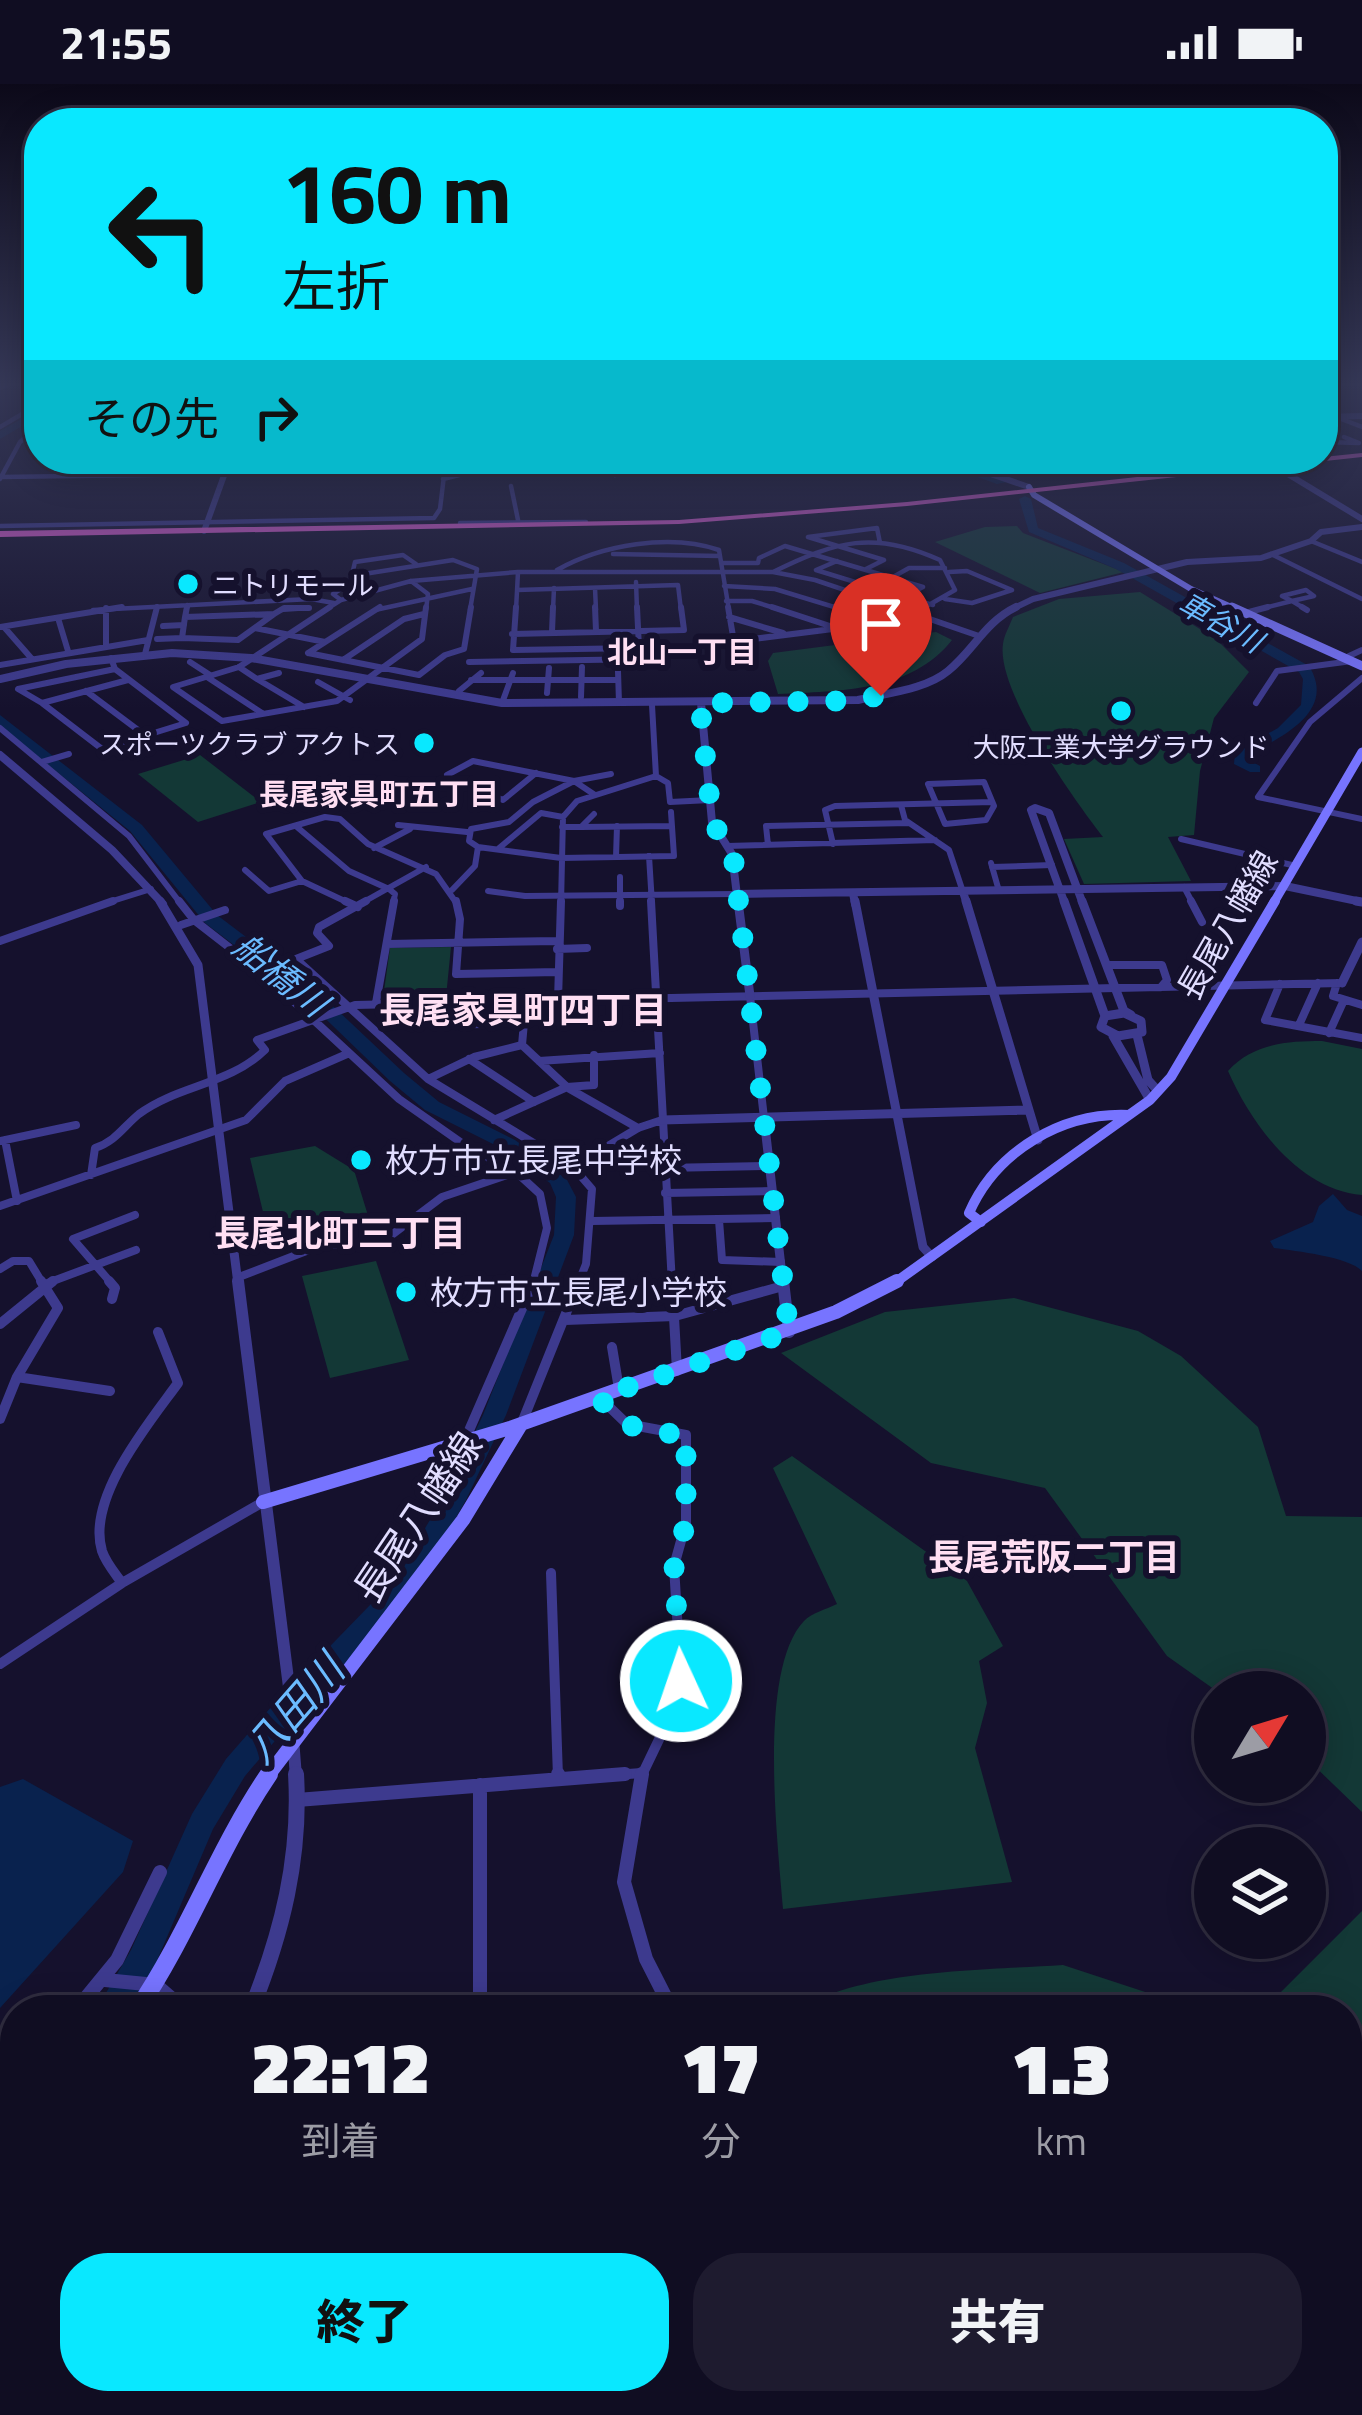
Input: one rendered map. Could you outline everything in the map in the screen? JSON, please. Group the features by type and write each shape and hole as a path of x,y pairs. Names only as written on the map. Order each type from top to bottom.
{"highway":[{"path":"0,530 586,522 797,511 1013,491"},
{"path":"205,527 680,522 1013,491"}],"main road":[{"path":"1035,491 1159,568 1358,659"},
{"path":"1159,568 1358,659"},
{"name":"長尾八幡線","path":"263,1502 677,1371 789,1332 889,1287 1154,1095 1187,1055 1362,752"},
{"name":"長尾八幡線","path":"981,1222 969,1213 986,1176 1038,1140 1103,1111 1129,1115"},
{"name":"長尾八幡線","path":"143,1995 240,1822 291,1744 426,1576 515,1426"}],"street":[{"path":"218,491 205,527 437,517 442,491"},
{"path":"512,491 518,520"},
{"path":"1313,491 1362,523"},
{"path":"460,524 586,522"},
{"path":"0,679 145,654 251,658 502,703 837,701 893,693 946,673 996,617 1018,605 1159,568 1270,554 1311,541 1321,532 1362,523"},
{"path":"866,569 884,560 808,537 877,528 880,543"},
{"path":"554,572 558,566 647,542 699,542 716,548 733,636 739,639 884,622 933,605 955,590 948,570 928,553 880,543 844,540 773,572"},
{"path":"1311,541 1362,562"},
{"path":"428,594 422,639 341,697 222,721 173,687 239,667 338,602 412,580 478,573 635,571 758,563 759,558 785,546 923,586 904,597"},
{"path":"611,553 773,572 917,612 979,636"},
{"path":"1270,554 1362,599"},
{"path":"338,602 333,594 350,583 355,562 407,555 416,564"},
{"path":"351,576 453,560 478,573"},
{"path":"837,560 816,570 933,605"},
{"path":"893,578 909,568 968,571 1012,590 972,603 946,599"},
{"path":"518,572 513,650 639,648 635,571"},
{"path":"472,589 428,594 371,610 308,653 418,675 445,655 464,649 478,573"},
{"path":"412,580 428,594"},
{"path":"823,603 863,584"},
{"path":"512,634 684,630 678,585 517,590"},
{"path":"724,586 765,587 884,622"},
{"path":"595,587 596,632"},
{"path":"553,632 554,588"},
{"path":"2,627 106,608 311,599 338,602"},
{"path":"726,601 752,601 838,628"},
{"path":"1249,612 1292,602 1307,610"},
{"path":"168,648 178,638 187,605"},
{"path":"145,654 153,639 157,607"},
{"path":"106,608 106,645"},
{"path":"0,665 153,639 238,640 284,608 309,608"},
{"path":"164,626 218,612 295,616"},
{"path":"343,660 404,619 424,614"},
{"path":"729,617 788,635"},
{"path":"58,618 68,651"},
{"path":"2,627 51,681"},
{"path":"254,628 325,642"},
{"path":"200,646 205,638"},
{"path":"111,658 115,670 186,723 102,749 18,689 115,670"},
{"path":"470,662 649,659"},
{"path":"1256,703 1277,670 1358,659"},
{"path":"190,662 263,714"},
{"path":"239,667 305,707"},
{"path":"547,693 549,668"},
{"path":"581,697 582,668"},
{"path":"257,679 279,673"},
{"path":"459,691 481,673"},
{"path":"471,680 618,676 619,703"},
{"path":"502,703 512,678"},
{"path":"1362,678 1310,722 1258,797 1362,819"},
{"path":"42,703 128,680"},
{"path":"318,682 350,700"},
{"path":"86,692 146,736"},
{"path":"700,703 712,822 733,854 789,1332"},
{"path":"652,705 656,776"},
{"path":"0,728 129,836 197,920 347,1054 423,1118 516,1172 540,1194 547,1228 530,1296 466,1441"},
{"path":"43,762 69,754"},
{"path":"0,755 151,889 181,925 198,965 289,1687 297,1800 287,1899 257,1995"},
{"path":"447,775 467,761 574,781 595,795"},
{"path":"464,784 498,799 536,773"},
{"path":"398,825 467,832 509,822 574,781 610,774"},
{"path":"558,1000 562,822 577,801 656,776 668,783 670,802 710,800"},
{"path":"984,782 992,802 986,820 951,824 945,824 934,804 928,784 984,782"},
{"path":"518,788 546,795"},
{"path":"832,844 825,810 835,806 992,802"},
{"path":"901,805 909,824"},
{"path":"1105,1016 1031,810 1035,808 1047,809 1115,988 1130,1015 1143,1024 1138,1035 1154,1095"},
{"path":"467,832 469,841 478,847 561,858 674,856 671,812"},
{"path":"497,850 541,813 581,827 672,826"},
{"path":"581,827 595,814"},
{"path":"358,907 302,881 266,834 325,817 340,819 374,848 425,867 452,890 460,919 456,974 557,972"},
{"path":"768,845 766,826 909,824 949,850 1038,1140"},
{"path":"297,826 349,871 395,894 376,1004"},
{"path":"617,826 623,874 620,900"},
{"path":"374,848 410,829"},
{"path":"1040,832 1057,832"},
{"path":"1181,838 1295,866"},
{"path":"727,846 935,840"},
{"path":"452,890 475,866 478,847"},
{"path":"649,856 677,1371"},
{"path":"999,891 992,865 1067,860"},
{"path":"425,867 319,927 317,933 329,946 296,959 428,1079 573,1167 592,1190 586,1264 515,1426"},
{"path":"245,870 268,891 302,881"},
{"path":"589,880 590,896"},
{"path":"488,890 620,900 651,894 1285,886 1362,902"},
{"path":"1184,887 1202,922"},
{"path":"0,941 32,926 151,889"},
{"path":"853,893 922,1246 932,1257"},
{"path":"181,925 225,910"},
{"path":"1073,921 1090,921"},
{"path":"1362,942 1334,996 1362,1005"},
{"path":"387,944 587,945 587,963"},
{"path":"1085,955 1162,964 1167,980 1162,987"},
{"path":"1299,1025 1318,983"},
{"path":"92,1175 95,1148 118,1142 139,1114 215,1082 259,1057 265,1050 256,1040 346,1007 1339,983"},
{"path":"1280,984 1265,1020 1362,1038"},
{"path":"522,1045 526,1000"},
{"path":"1329,1033 1344,1000"},
{"path":"436,1002 434,1025 483,1024 484,1001"},
{"path":"1105,1016 1130,1015"},
{"path":"1105,1016 1100,1023 1154,1095"},
{"path":"1111,1034 1138,1035"},
{"path":"428,1079 469,1059 522,1045"},
{"path":"522,1045 567,1087 638,1128"},
{"path":"538,1061 660,1053"},
{"path":"0,1207 246,1120 285,1081 347,1054"},
{"path":"494,1120 567,1087 594,1085 594,1055"},
{"path":"469,1059 533,1102"},
{"path":"573,1167 638,1128 662,1120 1027,1111"},
{"path":"17,1201 2,1140 76,1125"},
{"path":"664,1168 770,1166"},
{"path":"239,1277 322,1245 381,1243 442,1197 516,1172"},
{"path":"665,1193 772,1191"},
{"path":"112,1299 115,1288 73,1239 135,1215"},
{"path":"592,1221 776,1218"},
{"path":"719,1220 722,1260 781,1262"},
{"path":"3,1316 43,1285 136,1250"},
{"path":"0,1269 29,1261 58,1308 17,1377 0,1419"},
{"path":"565,1319 675,1316 783,1286"},
{"path":"122,1583 102,1552 99,1536 127,1453 178,1383 158,1332"},
{"path":"612,1347 619,1390"},
{"path":"17,1377 110,1391"},
{"path":"599,1397 616,1421 638,1430 686,1435 686,1523 674,1566 681,1681 677,1702 642,1773 624,1882 646,1959 664,1995"},
{"path":"0,1664 122,1583 263,1502"},
{"path":"551,1573 557,1779"},
{"path":"297,1800 642,1773"},
{"path":"480,1785 480,1995"},
{"path":"91,1995 105,1981 160,1872"},
{"path":"105,1981 148,1984 164,1995"}],"green space":[{"path":"1017,526 1023,533 1124,572 1040,593 935,542 985,527"},
{"name":"大阪工業大学グラウンド","path":"1140,592 1216,639 1249,672 1214,718 1200,771 1194,835 1168,837 1191,881 1084,884 1064,839 1103,837 1024,716 1004,664 1004,641 1013,617 1059,599"},
{"path":"936,632 952,640 935,657 916,670 873,685 778,694 768,661 773,653"},
{"path":"200,755 261,802 198,822 138,774"},
{"path":"451,947 446,997 383,998 390,948"},
{"path":"1322,1041 1362,1049 1362,1195 1339,1190 1298,1168 1264,1132 1228,1071 1260,1049"},
{"path":"315,1146 354,1170 370,1222 270,1241 250,1158"},
{"path":"376,1261 409,1360 330,1378 302,1276"},
{"path":"1014,1298 1138,1331 1181,1356 1258,1427 1286,1516 1362,1517 1362,1812 1326,1777 1326,1671 1194,1671 1194,1675 1167,1656 1045,1488 931,1463 781,1353 885,1312"},
{"path":"792,1456 967,1581 1003,1646 979,1661 987,1703 975,1748 1012,1882 783,1909 774,1759 780,1678 789,1645 804,1621 837,1604 773,1468"},
{"path":"1362,1911 1362,1995 1278,1995 1314,1959 1326,1959 1326,1947"},
{"path":"1063,1965 1154,1995 828,1995 890,1979"}],"water":[{"path":"1333,1194 1347,1210 1362,1216 1362,1271 1334,1258 1274,1248 1270,1241 1313,1222 1319,1206"},
{"path":"23,1779 133,1841 123,1872 12,1995 0,1995 0,1787"}],"waterway":[{"name":"車谷川","path":"1025,499 1033,530 1120,566 1304,669 1310,679 1308,706 1283,731 1242,752 1239,761 1255,769"},
{"name":"船橋川","path":"0,719 136,828 211,919 310,994 397,1077 432,1106 508,1144 558,1180 566,1197 564,1235 495,1415 454,1500 380,1611 258,1740 216,1797 122,1995"}],"place":[{"name":"ニトリモール","path":"188,584"},
{"name":"大阪工業大学グラウンド","path":"1121,711"},
{"name":"スポーツクラブ アクトス","path":"424,743"},
{"name":"枚方市立長尾中学校","path":"361,1160"},
{"name":"枚方市立長尾小学校","path":"406,1292"}],"district":[{"name":"北山一丁目","path":"682,652"},
{"name":"長尾家具町五丁目","path":"379,794"},
{"name":"長尾家具町四丁目","path":"523,1009"},
{"name":"長尾北町三丁目","path":"340,1232"},
{"name":"長尾荒阪二丁目","path":"1054,1556"}],"route":[{"path":"681,1681 674,1566 686,1523 682,1492 686,1435 638,1430 616,1421 599,1397 789,1332 733,854 712,822 700,703 881,696"}],"water label":[{"name":"八田川","path":"293,1708"}]}
